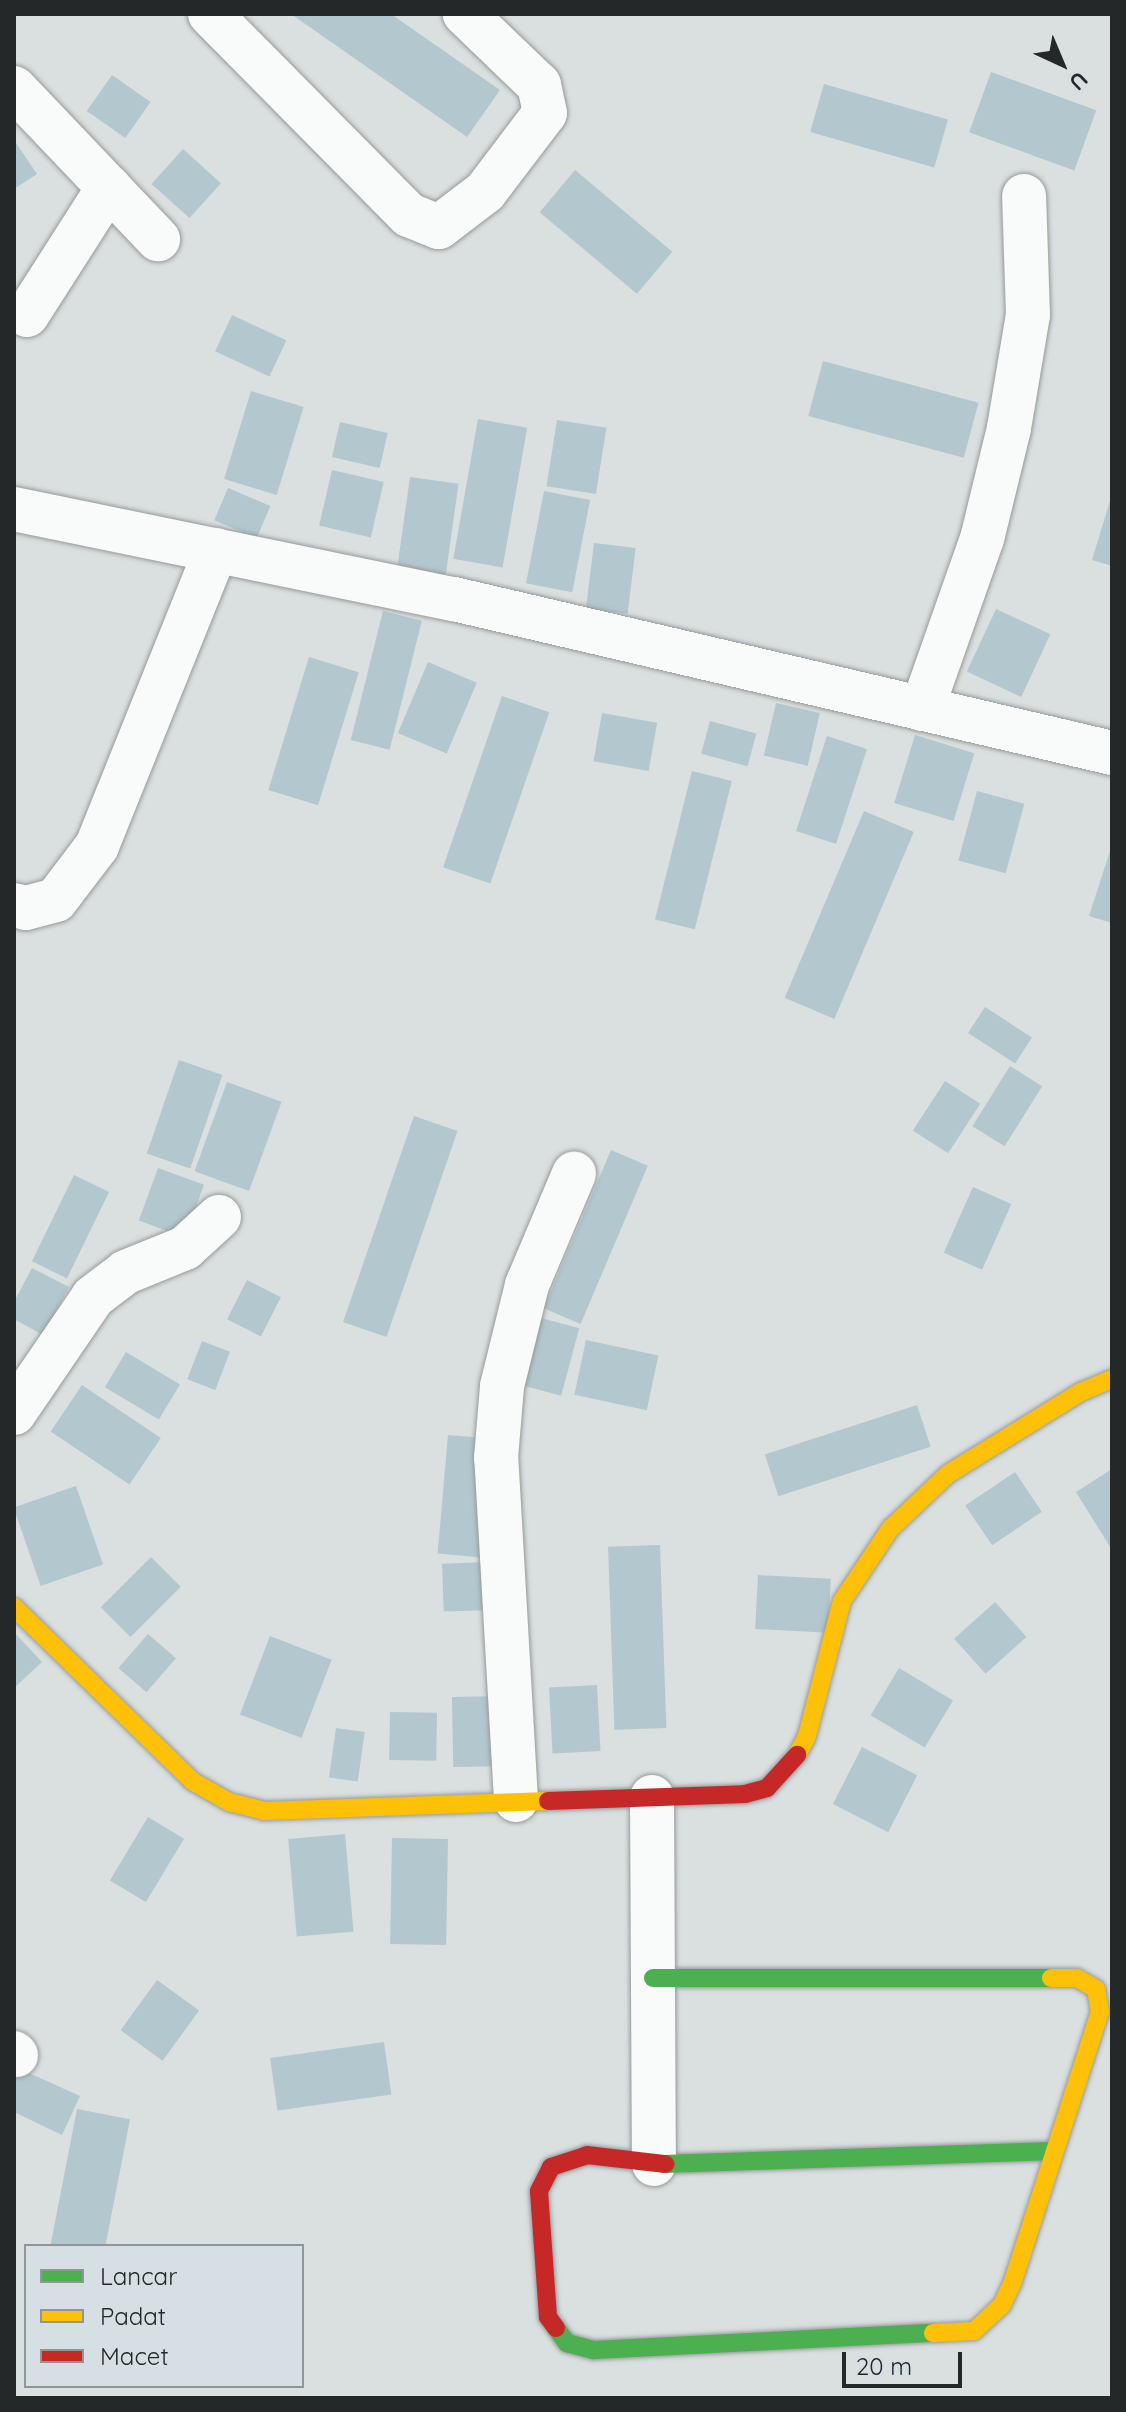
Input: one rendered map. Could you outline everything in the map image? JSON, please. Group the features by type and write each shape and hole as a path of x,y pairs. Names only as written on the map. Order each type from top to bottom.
{"street":[{"path":"210,14 409,215 439,227 462,212 500,175 536,127 546,104 539,85 465,14"},
{"path":"15,90 158,239"},
{"path":"27,315 109,187"},
{"path":"922,709 982,539 1009,428 1028,315 1024,196"},
{"path":"14,509 454,599 1112,753"},
{"path":"14,905 26,908 56,900 97,846 216,550"},
{"path":"516,1800 496,1458 502,1386 527,1285 574,1174"},
{"path":"14,1413 93,1297 126,1272 185,1248 219,1217"},
{"path":"14,1607 192,1781 229,1802 299,1813 516,1800 745,1794 779,1780 807,1736 842,1601 890,1529 948,1474 1081,1392 1112,1379"},
{"path":"652,1797 654,2164"},
{"path":"653,1978 1087,1981 1096,1989 1100,2012 1013,2281 1002,2305 974,2331 594,2350 567,2343 548,2317 540,2203 544,2178 566,2159 587,2155 654,2164 1053,2151"}],"building":[{"path":"291,14 391,14 500,90 467,137"},
{"path":"991,72 1096,110 1074,170 969,132"},
{"path":"112,75 151,102 125,138 87,111"},
{"path":"824,84 948,120 934,168 810,132"},
{"path":"14,140 37,174 14,189"},
{"path":"183,149 221,183 189,218 152,184"},
{"path":"575,170 672,252 637,294 540,212"},
{"path":"232,315 286,340 269,377 215,351"},
{"path":"823,361 979,403 964,458 808,416"},
{"path":"251,391 304,407 277,495 224,479"},
{"path":"478,419 527,428 503,568 453,559"},
{"path":"557,420 606,428 596,494 547,486"},
{"path":"340,422 388,433 380,468 332,457"},
{"path":"332,470 384,482 371,537 319,526"},
{"path":"410,477 459,484 446,575 397,568"},
{"path":"228,488 270,506 257,538 214,520"},
{"path":"544,491 590,500 572,592 526,583"},
{"path":"1112,494 1112,566 1092,560"},
{"path":"594,543 636,548 628,614 586,609"},
{"path":"996,609 1050,634 1021,697 967,672"},
{"path":"383,611 422,621 390,750 351,740"},
{"path":"309,657 359,672 318,805 268,790"},
{"path":"428,662 477,683 447,754 398,733"},
{"path":"502,696 549,712 490,883 443,867"},
{"path":"776,703 820,713 808,766 764,756"},
{"path":"602,713 657,723 649,771 593,761"},
{"path":"710,721 756,733 748,766 701,754"},
{"path":"915,735 974,753 954,821 894,803"},
{"path":"827,736 867,749 836,844 796,831"},
{"path":"692,771 732,781 695,929 655,919"},
{"path":"977,791 1024,804 1006,873 958,861"},
{"path":"864,811 914,832 834,1019 785,998"},
{"path":"1112,848 1112,923 1089,916"},
{"path":"985,1007 1032,1037 1015,1063 968,1033"},
{"path":"179,1060 222,1075 190,1169 147,1154"},
{"path":"1010,1066 1042,1086 1005,1146 972,1126"},
{"path":"945,1081 980,1104 948,1153 913,1130"},
{"path":"227,1082 282,1102 249,1191 195,1171"},
{"path":"414,1116 457,1131 387,1337 343,1322"},
{"path":"611,1150 648,1166 581,1324 544,1308"},
{"path":"158,1168 204,1185 185,1237 139,1221"},
{"path":"74,1175 109,1192 67,1278 32,1261"},
{"path":"973,1187 1011,1204 982,1270 944,1253"},
{"path":"32,1268 69,1287 43,1335 14,1319 14,1302"},
{"path":"247,1280 281,1297 261,1336 227,1319"},
{"path":"530,1315 579,1328 561,1396 512,1383"},
{"path":"586,1340 658,1355 647,1410 574,1395"},
{"path":"202,1341 230,1352 215,1390 187,1379"},
{"path":"126,1352 180,1384 159,1420 105,1387"},
{"path":"82,1385 161,1438 129,1485 51,1431"},
{"path":"917,1405 931,1447 778,1496 765,1454"},
{"path":"448,1435 492,1439 481,1557 438,1554"},
{"path":"1112,1469 1112,1550 1076,1492"},
{"path":"1015,1472 1042,1512 992,1545 965,1506"},
{"path":"76,1486 103,1564 41,1586 14,1507"},
{"path":"660,1545 666,1728 614,1730 608,1547"},
{"path":"151,1557 181,1587 130,1637 101,1607"},
{"path":"489,1562 491,1610 444,1612 442,1564"},
{"path":"758,1575 831,1579 828,1633 755,1629"},
{"path":"995,1602 1026,1637 986,1674 954,1639"},
{"path":"14,1632 42,1662 14,1688"},
{"path":"148,1634 176,1658 146,1692 118,1668"},
{"path":"270,1636 332,1660 302,1738 240,1714"},
{"path":"899,1668 953,1700 925,1748 871,1715"},
{"path":"597,1685 600,1751 553,1753 549,1688"},
{"path":"509,1696 510,1766 453,1767 452,1697"},
{"path":"390,1712 437,1713 436,1761 389,1760"},
{"path":"336,1728 365,1732 358,1782 329,1778"},
{"path":"862,1747 917,1775 888,1832 833,1804"},
{"path":"148,1817 184,1839 146,1902 110,1880"},
{"path":"345,1834 354,1932 297,1937 288,1839"},
{"path":"392,1838 448,1839 446,1945 390,1944"},
{"path":"157,1980 199,2011 163,2061 121,2030"},
{"path":"384,2042 391,2094 277,2110 270,2058"},
{"path":"20,2069 80,2096 62,2135 14,2112 14,2082"},
{"path":"77,2109 130,2119 106,2244 51,2244"}],"traffic: fast":[{"path":"653,1978 1051,1978"},
{"path":"665,2164 1053,2151"},
{"path":"556,2328 567,2343 594,2350 933,2333"}],"traffic: slow":[{"path":"797,1755 807,1736 842,1601 890,1529 948,1474 1081,1392 1112,1379"},
{"path":"14,1607 192,1781 229,1802 264,1811 548,1801"},
{"path":"933,2333 974,2331 1002,2305 1013,2281 1100,2012 1096,1989 1077,1978 1051,1978"}],"traffic: jam":[{"path":"548,1801 745,1794 767,1788 797,1755"},
{"path":"556,2328 548,2317 539,2191 551,2167 587,2155 665,2164"}]}
